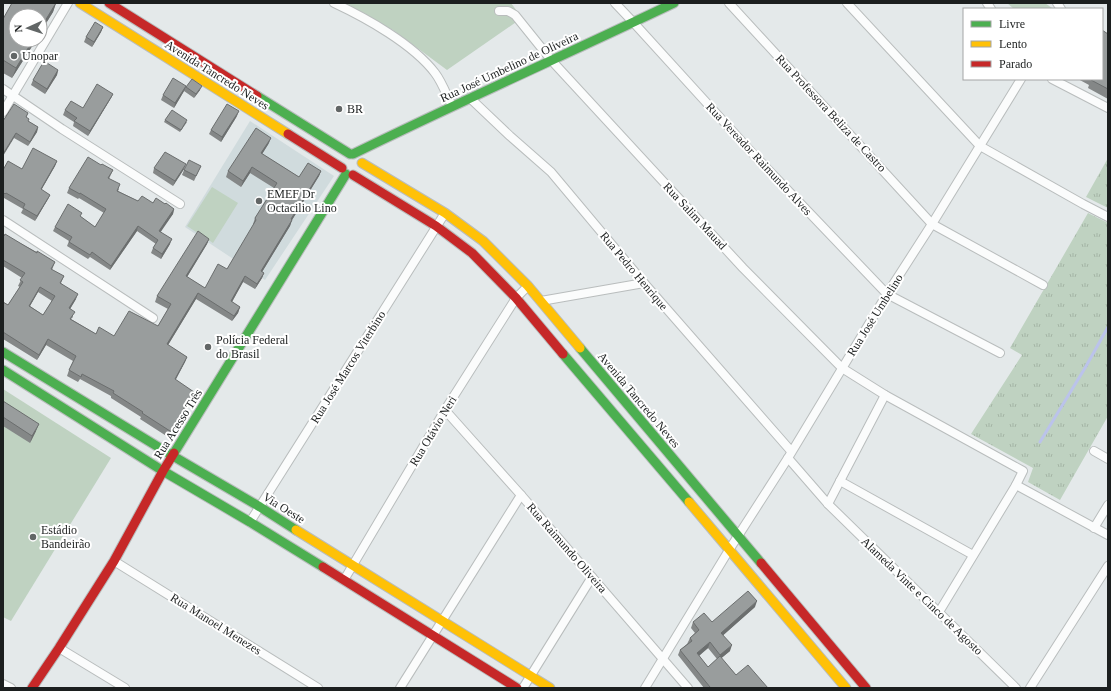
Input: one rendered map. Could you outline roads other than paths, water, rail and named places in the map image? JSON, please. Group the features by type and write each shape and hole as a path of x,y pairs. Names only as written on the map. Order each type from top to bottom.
{"street":[{"path":"3,112 68,3"},
{"name":"Avenida Tancredo Neves","path":"80,3 347,172 436,226 472,253 516,298 846,688"},
{"name":"Avenida Tancredo Neves","path":"109,3 351,154"},
{"path":"334,3 358,14 395,38 420,57 436,74 452,106"},
{"path":"615,3 633,22"},
{"name":"Rua José Umbelino de Oliveira","path":"351,154 674,3"},
{"name":"Rua Professora Beliza de Castro","path":"729,3 932,224 1043,285"},
{"path":"847,3 980,146 1108,217"},
{"name":"Rua Salim Mauad","path":"499,11 508,11 515,15 552,61 743,268 842,368 885,395 1023,471 1016,485"},
{"name":"Rua Vereador Raimundo Alves","path":"633,22 755,156 886,294 1000,353"},
{"name":"Rua José Umbelino","path":"645,688 789,455 886,294 932,224 1020,80"},
{"path":"1054,80 1108,108"},
{"path":"3,90 180,204"},
{"name":"Rua Pedro Henrique","path":"470,98 551,172 789,455"},
{"path":"282,130 290,116"},
{"path":"362,162 359,156 351,154 344,158 341,164 347,172 356,174 361,170 362,162 373,145"},
{"name":"Avenida Tancredo Neves","path":"362,162 445,213 483,241 528,286 737,537 866,688"},
{"name":"Rua Acesso Três","path":"32,688 114,561 163,471 347,172"},
{"name":"Rua José Marcos Viterbino","path":"250,522 445,213"},
{"path":"3,220 153,318"},
{"path":"541,301 644,283"},
{"name":"Rua Otávio Neri","path":"344,580 445,410 516,298 528,286"},
{"name":"Via Oeste","path":"3,352 173,456 260,507 550,688"},
{"path":"3,370 163,471 250,522 517,688"},
{"path":"828,504 885,395"},
{"name":"Rua Raimundo Oliveira","path":"445,410 521,495 688,688"},
{"path":"1094,451 1108,459"},
{"name":"Alameda Vinte e Cinco de Agosto","path":"789,455 828,504 1016,688"},
{"path":"840,481 973,555"},
{"path":"939,612 1016,485 1108,535"},
{"path":"400,688 521,495"},
{"path":"1094,528 1108,505"},
{"name":"Rua Manoel Menezes","path":"114,561 318,688"},
{"path":"1030,688 1108,566"},
{"path":"523,688 592,577"},
{"path":"59,648 125,688"},
{"path":"3,684 11,688"}],"waterway":[{"path":"1040,442 1108,327"}],"place":[{"name":"Unopar","path":"14,56"},
{"name":"BR","path":"339,109"},
{"name":"EMEF Dr Octacilio Lino","path":"259,201"},
{"name":"Polícia Federal do Brasil","path":"208,347"},
{"name":"Estádio Bandeirão","path":"33,537"}]}
